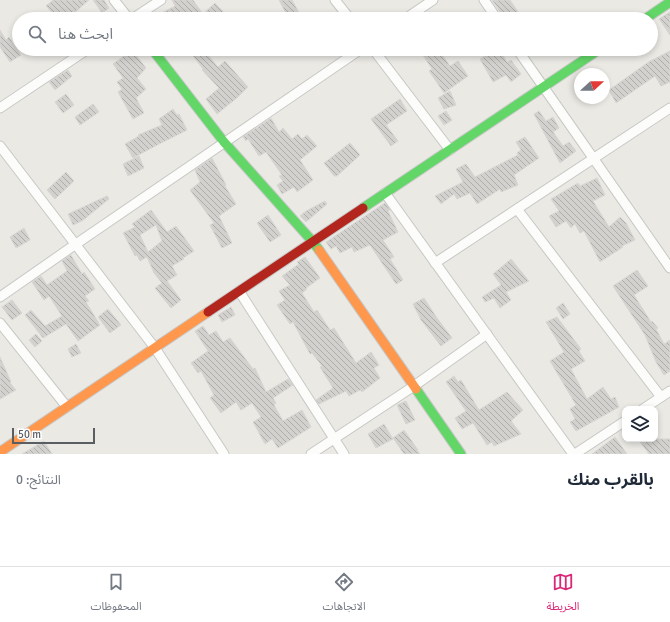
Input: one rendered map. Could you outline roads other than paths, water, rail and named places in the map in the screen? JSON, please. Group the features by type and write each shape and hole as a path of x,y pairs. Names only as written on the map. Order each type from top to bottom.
{"street":[{"path":"114,0 123,12"},
{"path":"143,12 161,0"},
{"path":"335,0 344,12"},
{"path":"415,12 433,0"},
{"path":"484,0 492,12"},
{"path":"655,12 670,2"},
{"path":"0,108 78,56"},
{"path":"157,56 224,142 313,242 461,454"},
{"path":"0,297 351,56"},
{"path":"378,56 450,150"},
{"path":"522,56 670,268"},
{"path":"0,452 590,56"},
{"path":"435,263 670,108"},
{"path":"0,146 155,348 224,454"},
{"path":"385,193 574,454 622,423"},
{"path":"517,209 661,397"},
{"path":"239,291 344,454"},
{"path":"0,323 66,407"},
{"path":"311,454 414,386 487,334"},
{"path":"648,406 670,391"}]}
